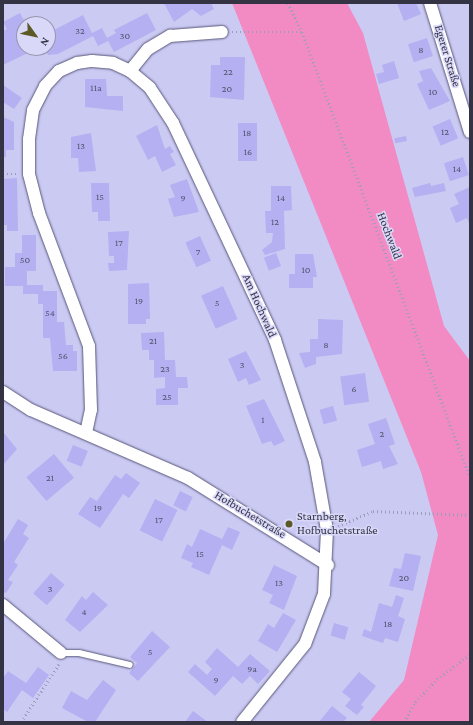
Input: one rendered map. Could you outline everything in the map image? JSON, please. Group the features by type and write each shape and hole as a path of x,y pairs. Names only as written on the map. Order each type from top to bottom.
{"street":[{"name":"Egerer Straße","path":"430,3 470,132"},
{"path":"130,71 148,49 170,36 222,32"},
{"name":"Am Hochwald","path":"86,433 91,410 89,346 39,213 29,174 29,139 33,110 45,86 59,71 77,63 92,61 113,63 130,71 150,88 173,123 275,340 313,455 328,530 328,565"},
{"name":"Hofbuchetstraße","path":"3,392 31,410 188,478 328,565"},
{"path":"242,722 305,644 324,594 328,565"},
{"path":"3,605 61,653"}],"lane":[{"path":"61,653 79,653 130,665"}],"path":[{"name":"Hochwald","path":"288,3 302,32 470,476"},
{"path":"222,32 302,32"},
{"path":"328,530 373,511 470,515"},
{"path":"21,722 58,666 61,653"},
{"path":"404,722 415,702 437,679 470,654"}],"shaded area":[{"path":"232,3 347,3 363,33 444,326 470,361 470,722 369,722 404,680 438,535 421,472"}],"building":[{"path":"164,3 211,3 214,9 201,16 192,9 174,22"},
{"path":"397,3 416,3 421,14 404,21"},
{"path":"20,13 22,16 16,16 16,56 22,56 3,65 3,31 7,29 3,22"},
{"path":"147,13 156,30 114,52 108,41 98,46 93,36 56,54 56,29 83,15 92,33 102,28 107,38 116,33 114,30"},
{"path":"427,38 433,56 414,62 408,44"},
{"path":"220,57 245,57 244,100 210,97 211,65 220,65"},
{"path":"394,61 399,78 379,84 376,74 384,72 382,65"},
{"path":"431,68 450,101 429,110 417,84 423,81 419,71"},
{"path":"85,79 106,79 107,96 123,96 123,111 85,107"},
{"path":"3,85 22,98 14,109 3,102"},
{"path":"3,117 14,122 14,150 6,150 6,157 3,157"},
{"path":"450,119 458,138 441,146 433,126"},
{"path":"238,123 257,123 257,161 238,161"},
{"path":"157,125 165,149 170,146 174,152 170,154 176,165 162,172 155,156 148,160 136,136"},
{"path":"91,133 96,171 79,172 78,158 71,158 71,137"},
{"path":"406,136 407,141 395,143 394,138"},
{"path":"463,157 469,175 450,181 444,163"},
{"path":"17,178 18,231 7,231 7,225 3,225 4,179"},
{"path":"187,179 199,212 174,217 168,199 175,197 170,185"},
{"path":"91,183 109,183 110,221 98,221 98,212 92,212"},
{"path":"430,183 431,186 444,183 446,191 415,197 412,188"},
{"path":"271,186 291,186 292,210 284,211 285,249 265,255 262,250 272,242 273,233 266,233 265,211 271,211"},
{"path":"470,187 470,226 467,218 456,223 450,208 459,204 454,194"},
{"path":"129,231 127,270 109,271 108,263 114,263 114,256 109,256 108,232"},
{"path":"22,235 36,235 36,271 27,271 27,285 43,285 43,291 57,291 57,322 64,322 66,345 73,345 73,351 77,351 77,371 53,371 50,338 43,338 43,304 38,304 38,294 23,294 23,286 5,286 5,267 15,267 15,253 22,253"},
{"path":"200,236 211,261 196,267 185,243"},
{"path":"276,253 281,266 269,271 264,258"},
{"path":"295,254 313,254 317,277 313,277 313,288 289,288 289,274 295,274"},
{"path":"149,283 150,319 146,319 146,324 128,324 128,284"},
{"path":"223,286 238,319 216,329 201,296"},
{"path":"318,319 343,320 342,354 316,357 316,364 305,368 299,353 310,352 310,339 318,339"},
{"path":"164,332 165,360 175,360 176,377 187,377 188,388 178,388 178,405 156,405 156,389 165,388 165,377 154,378 154,360 149,360 149,350 142,350 141,333"},
{"path":"246,351 261,380 249,385 246,378 238,382 228,359"},
{"path":"365,373 369,402 344,405 340,376"},
{"path":"264,399 285,441 274,446 271,441 262,444 246,406"},
{"path":"333,406 337,420 324,424 320,410"},
{"path":"386,418 395,444 389,446 398,464 383,469 381,461 362,467 357,450 375,444 368,424"},
{"path":"3,432 17,449 3,465"},
{"path":"73,445 88,451 81,467 67,461"},
{"path":"54,454 74,478 46,501 26,477"},
{"path":"126,473 140,483 129,498 123,494 100,528 78,514 90,497 97,501 115,475 121,479"},
{"path":"180,491 193,497 186,511 173,506"},
{"path":"155,499 177,510 162,541 140,530"},
{"path":"18,519 28,525 23,534 29,538 14,562 18,565 8,580 13,582 6,593 3,592 3,544"},
{"path":"228,527 240,532 232,550 222,545 209,575 191,567 193,563 181,558 187,544 192,547 200,529 222,539"},
{"path":"405,553 421,556 413,591 389,586 394,568 401,569"},
{"path":"274,565 297,576 284,610 269,603 273,595 262,590"},
{"path":"51,573 65,585 47,605 33,593"},
{"path":"93,592 108,605 80,632 65,620 82,596 86,600"},
{"path":"396,595 404,598 398,616 405,619 398,642 385,638 383,643 362,636 364,629 371,632 379,603 392,607"},
{"path":"283,613 296,620 277,652 258,641 268,624 274,628"},
{"path":"334,623 348,627 345,640 330,635"},
{"path":"152,631 170,647 138,681 129,673 137,663 130,657"},
{"path":"217,648 238,667 250,654 270,671 258,684 250,676 242,684 233,676 215,696 188,672 195,664 207,675 212,669 205,662"},
{"path":"38,667 49,675 33,698 22,690 7,712 3,709 3,678 8,671 26,683"},
{"path":"359,672 376,686 361,705 364,707 357,715 345,706 351,699 342,692"},
{"path":"103,680 116,690 95,722 88,722 62,708 71,691 87,700"},
{"path":"332,706 347,718 343,722 319,722"},
{"path":"193,711 208,722 185,722"}],"place":[{"name":"Starnberg, Hofbuchetstraße","path":"289,524"}]}
